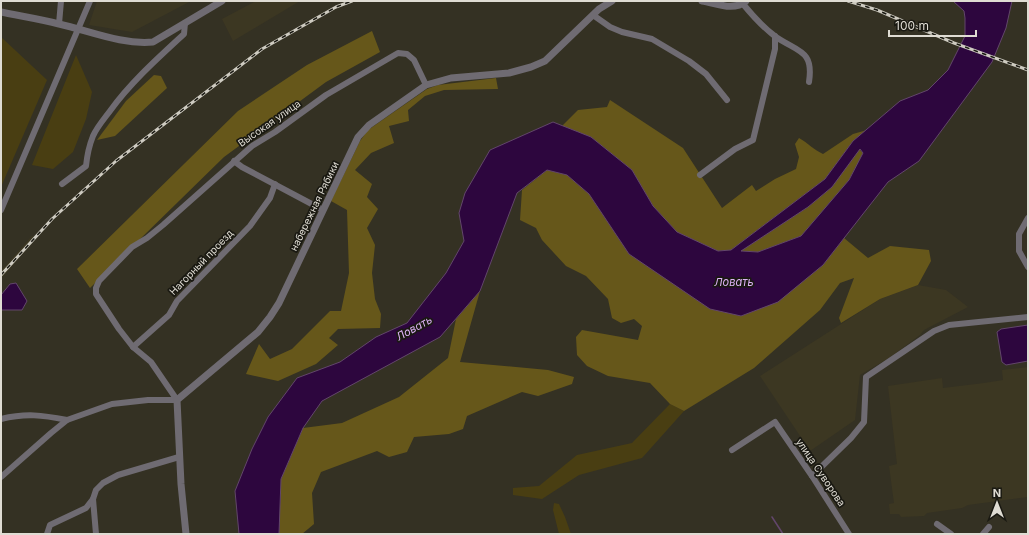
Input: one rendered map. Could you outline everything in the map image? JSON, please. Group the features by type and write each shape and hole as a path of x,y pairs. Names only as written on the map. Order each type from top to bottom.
{"street":[{"path":"59,24 62,1"},
{"path":"1,210 90,1"},
{"path":"1,12 59,24 126,41 141,43 153,42 222,1"},
{"name":"набережная Рябики","path":"177,400 265,325 279,303 358,137 369,125 426,85 451,78 509,73 531,67 545,61 599,9 612,1"},
{"path":"702,1 731,7 745,2 751,13 775,36 803,52 810,62 811,70 809,82"},
{"path":"593,15 610,27 622,32 652,39 689,61 706,74 726,100"},
{"path":"62,184 86,166 88,150 93,135 102,122 127,88 143,71 184,34 185,23"},
{"path":"700,175 735,149 753,140 775,49 775,36"},
{"name":"Высокая улица","path":"133,346 119,329 96,294 96,288 99,281 132,247 147,238 163,225 234,160 252,146 275,132 326,95 398,53 407,54 414,60 426,85"},
{"path":"234,160 242,166 323,210"},
{"name":"Нагорный проезд","path":"133,346 169,315 177,301 250,226 270,198 275,184"},
{"path":"1028,218 1019,234 1019,251 1028,267"},
{"path":"812,476 851,438 864,422 866,377 934,331 949,325 1028,317"},
{"path":"133,346 151,362 177,400 180,484 186,534"},
{"path":"1,477 67,420 112,404 148,400 177,400"},
{"path":"1,419 17,415 42,415 67,420"},
{"name":"улица Суворова","path":"732,450 775,422 849,534"},
{"path":"47,534 50,524 86,508 96,490 103,483 118,475 179,457"},
{"path":"92,499 96,534"},
{"path":"937,524 951,534"},
{"path":"983,534 989,527"}],"shaded area":[{"path":"97,1 191,1 132,32 89,25"},
{"path":"256,1 300,1 233,41 222,19"},
{"path":"372,31 380,52 326,82 224,157 90,288 77,269 238,111 307,65"},
{"path":"1,37 47,80 1,187"},
{"path":"76,55 92,92 86,119 73,152 53,169 32,165"},
{"path":"154,75 161,76 167,88 115,136 97,140 126,101"},
{"path":"496,78 498,89 444,90 425,96 408,110 409,121 389,126 394,143 371,153 355,170 372,184 367,197 378,209 367,228 375,245 372,273 375,299 381,314 380,328 338,329 329,338 338,345 316,364 278,381 246,374 259,344 270,359 292,349 330,311 341,311 349,273 347,210 331,201 360,141 368,130 427,89 438,85"},
{"path":"610,100 683,148 722,208 752,185 756,191 775,179 796,169 799,157 795,144 799,138 823,154 853,134 867,130 853,141 825,179 731,250 718,251 677,232 653,206 632,170 591,137 562,126 578,110 607,107"},
{"path":"859,149 863,153 849,180 801,236 758,252 740,251 808,207 832,187"},
{"path":"547,170 567,175 589,194 629,254 741,316 778,301 823,265 844,238 868,258 890,246 929,250 931,261 918,285 880,299 841,323 839,318 854,278 840,283 820,310 754,368 684,411 670,404 650,383 608,376 587,366 577,355 576,337 582,330 638,340 642,326 634,319 621,323 612,318 608,299 586,276 566,266 542,240 536,228 520,220 522,190"},
{"path":"32,236 36,238 1,279 1,271"},
{"path":"918,285 946,290 968,307 924,330 920,335 889,358 860,375 855,420 810,451 760,376 880,299"},
{"path":"480,291 460,362 548,370 574,377 572,384 538,396 522,392 467,416 463,429 449,434 414,437 407,452 389,457 377,451 321,472 312,493 314,524 302,534 279,534 281,479 303,428 342,423 399,397 448,358 456,319"},
{"path":"1028,367 1028,497 968,505 962,508 927,513 924,516 901,517 899,514 890,514 889,504 894,503 889,466 897,464 888,386 942,378 943,388 984,383 1003,380 1002,370"},
{"path":"670,404 684,411 642,458 579,475 542,499 513,495 513,488 539,486 577,455 632,443"},
{"path":"554,503 559,504 571,534 559,534 553,510"}],"water":[{"name":"Ловать","path":"953,1 1012,1 1006,28 992,62 919,161 888,182 823,265 778,302 741,316 710,309 629,254 589,194 567,175 547,170 517,193 480,291 440,337 322,401 303,428 281,479 279,534 239,534 235,491 252,449 268,417 297,378 340,362 376,337 407,323 446,273 464,241 459,213 465,193 490,150 553,122 591,137 632,170 653,206 677,232 718,251 731,250 825,179 853,141 900,101 928,90 948,70 965,36 964,11","holes":["860,149 863,153 849,180 801,236 758,252 741,251 808,207 832,187"]},
{"path":"16,283 27,301 22,310 1,310 1,295 10,284"},
{"path":"1028,325 1028,361 1006,365 1002,362 997,332 1001,329"}],"waterway":[{"path":"772,517 783,534"}],"railway":[{"path":"1,275 52,219 116,161 262,49 336,7 352,1"},
{"path":"848,1 877,10 954,43 1028,70"}]}
